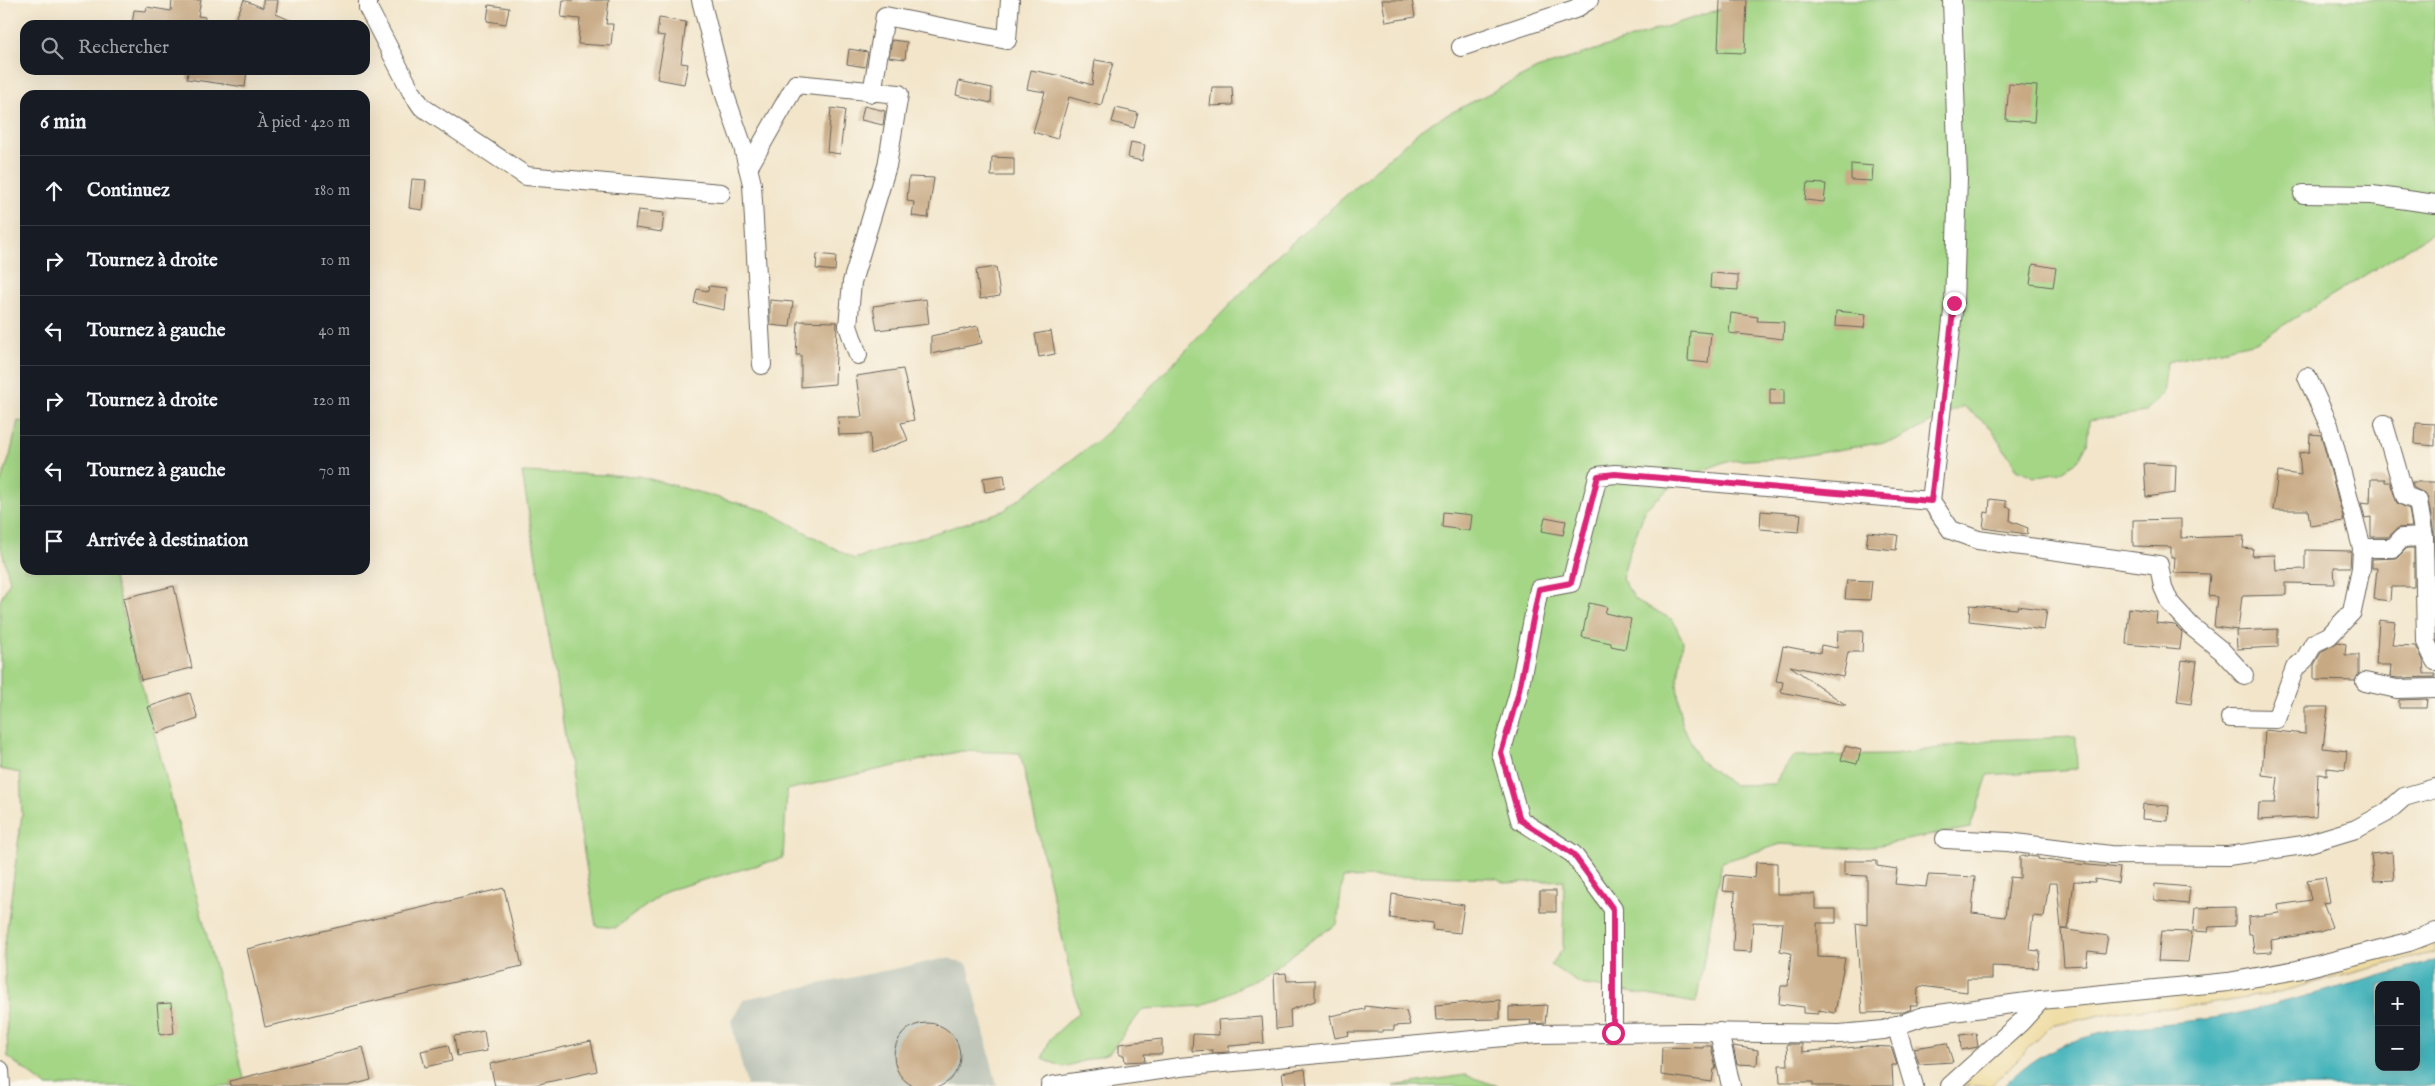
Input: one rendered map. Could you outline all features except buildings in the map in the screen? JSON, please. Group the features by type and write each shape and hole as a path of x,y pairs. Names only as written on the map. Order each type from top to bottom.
{"street":[{"path":"368,0 368,8 407,83 422,107 526,176 721,193"},
{"path":"701,0 725,95 752,184 762,365"},
{"path":"872,93 885,16 1007,40 1010,0"},
{"path":"1461,47 1574,9 1589,0"},
{"path":"1952,0 1958,178 1954,303 1931,501 1951,530 1978,540 2159,565 2163,587 2170,603 2191,626 2222,651 2244,675"},
{"path":"748,168 796,84 872,93 899,94 887,166 852,282 848,326 858,355"},
{"path":"2303,194 2372,195 2435,204"},
{"path":"2230,718 2276,719 2296,668 2305,659 2314,643 2330,636 2352,612 2361,568 2362,548 2329,425 2307,377"},
{"path":"2384,424 2406,496 2418,502 2424,537 2426,642 2435,661"},
{"path":"1613,1033 1613,909 1573,854 1520,820 1501,753 1518,695 1539,589 1571,583 1598,476 1615,474 1931,501"},
{"path":"2362,548 2393,548 2402,538 2424,537"},
{"path":"2365,682 2397,689 2435,688"},
{"path":"1945,839 2008,842 2110,855 2228,856 2303,845 2356,829 2386,812 2404,797 2435,788"},
{"path":"1050,1086 1180,1067 1383,1046 1537,1034 1719,1032 1840,1034 1884,1030 1924,1016 2041,1000 2228,982 2287,972 2408,942 2435,932"},
{"path":"1950,1086 2020,1022 2041,1000"},
{"path":"1896,1025 1914,1086"},
{"path":"1719,1032 1731,1086"},
{"path":"0,1070 1,1086"}],"shaded area":[{"path":"948,958 968,965 997,1086 747,1086 731,1021 744,999"}],"green space":[{"path":"1748,0 2237,0 2247,5 2249,0 2435,0 2435,232 2256,342 2167,362 2163,394 2145,412 2089,421 2087,444 2078,461 2060,472 2034,477 2017,469 1990,427 1963,406 1897,440 1789,458 1727,461 1681,479 1646,508 1628,556 1622,579 1636,600 1673,620 1683,641 1677,685 1682,723 1699,760 1733,785 1774,784 1793,756 1894,755 1989,740 2076,737 2077,769 1988,775 1970,828 1859,849 1781,844 1722,862 1696,1003 1580,984 1551,965 1563,949 1564,880 1505,883 1496,878 1425,876 1343,878 1337,924 1313,939 1268,973 1202,1006 1143,1009 1109,1053 1064,1067 1042,1059 1050,1039 1079,1012 1020,753 962,751 787,790 783,858 668,890 615,928 596,926 522,472 639,476 767,511 854,559 1003,511 1101,438 1278,255 1425,126 1537,69"},
{"path":"18,421 20,421 20,575 113,575 246,1086 46,1086 8,1057 4,951 22,814 20,773 0,769 0,601 10,581 0,544 0,484 10,456"},
{"path":"1465,1075 1498,1086 1393,1086"}],"sand":[{"path":"2435,929 2435,952 2275,993 2203,1005 2115,1012 2051,1026 1991,1086 1952,1086 2038,1000 2225,985"}],"water":[{"path":"2435,959 2435,1086 2004,1086 2029,1064 2056,1048 2086,1037 2117,1030 2213,1018 2424,964"}],"route":[{"path":"1613,1033 1613,909 1573,854 1520,820 1501,753 1518,695 1539,589 1571,583 1598,476 1615,474 1706,480 1931,501 1954,303"}]}
